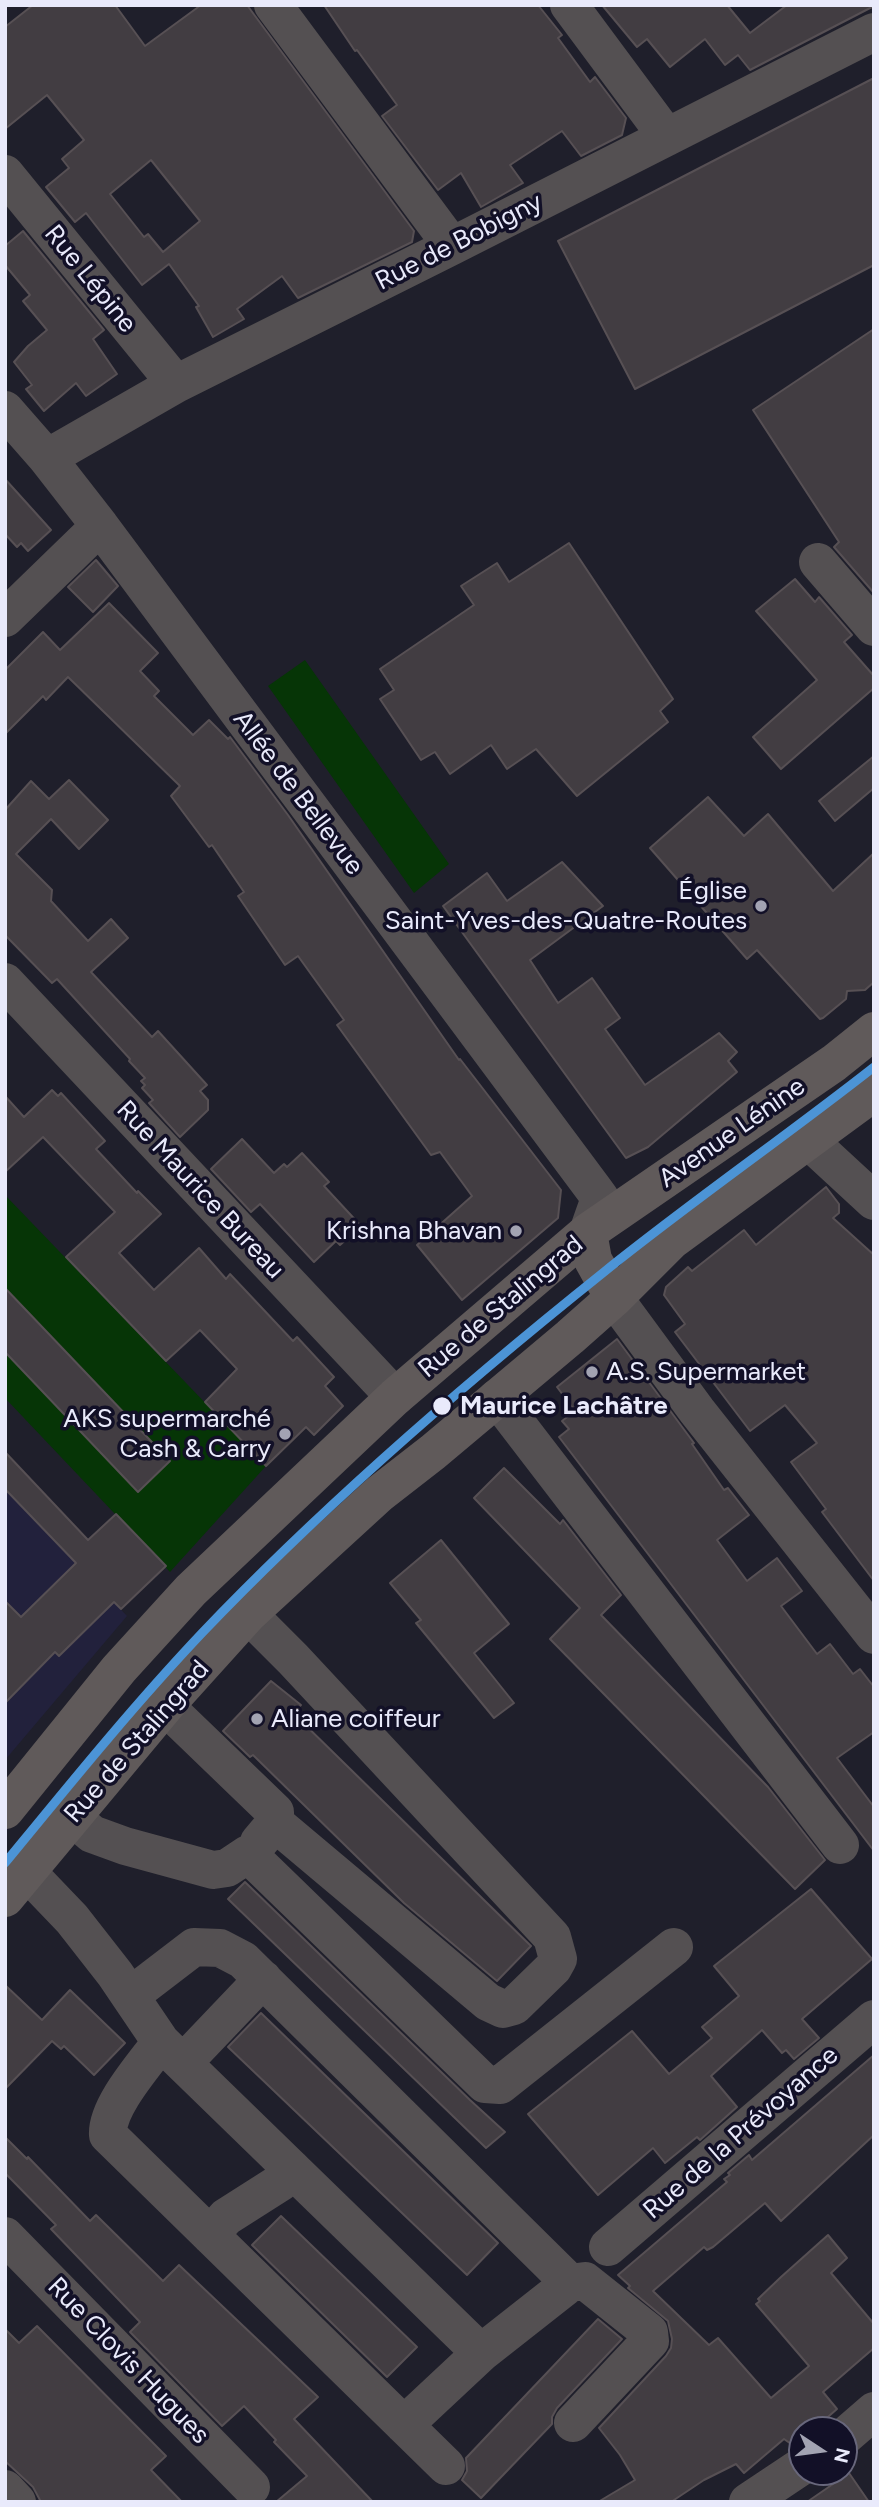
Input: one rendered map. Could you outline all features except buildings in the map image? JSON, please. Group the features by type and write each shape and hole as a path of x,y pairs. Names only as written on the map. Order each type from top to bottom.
{"main road":[{"name":"Avenue Lénine","path":"589,1232 834,1063 874,1031"},
{"name":"Avenue Lénine","path":"614,1298 671,1241 874,1092"},
{"name":"Rue de Stalingrad","path":"16,1885 165,1706 247,1614 379,1494 614,1298 593,1260 589,1232"},
{"name":"Rue de Stalingrad","path":"5,1810 119,1669 191,1590 395,1397 589,1232"}],"street":[{"path":"273,5 452,246"},
{"path":"569,5 667,137"},
{"name":"Rue de Bobigny","path":"47,458 176,384 874,32"},
{"name":"Rue Lépine","path":"5,174 176,384"},
{"path":"5,410 100,526 5,618"},
{"name":"Allée de Bellevue","path":"100,526 600,1198 589,1232"},
{"path":"818,562 874,627"},
{"name":"Rue Maurice Bureau","path":"5,982 395,1397"},
{"path":"808,1141 874,1201"},
{"path":"614,1298 697,1411 874,1635"},
{"path":"497,1398 840,1845"},
{"path":"247,1614 293,1659 552,1937 558,1959 553,1968 514,2006 503,2009 488,2002 275,1823"},
{"path":"72,1817 92,1834 213,1870 227,1868 248,1854 275,1823 275,1812 165,1706"},
{"path":"248,1854 485,2084 500,2085 674,1947"},
{"path":"16,1885 72,1919 172,2052 481,2353"},
{"path":"130,1996 194,1947 220,1948 243,1960 570,2283"},
{"path":"263,1979 172,2052 116,2106 107,2127 108,2135 446,2466"},
{"name":"Rue de la Prévoyance","path":"608,2248 874,2019"},
{"path":"210,2235 226,2217 281,2182 292,2169"},
{"name":"Rue Clovis Hugues","path":"5,2236 251,2487"},
{"path":"404,2425 481,2353 570,2283 585,2281 649,2332 650,2341 573,2423"},
{"path":"858,2425 874,2411"},
{"path":"748,2502 788,2475"},
{"path":"5,2488 17,2502"}],"shaded area":[{"path":"5,1488 127,1616 5,1760"}],"green space":[{"path":"305,660 449,864 414,893 268,686"},
{"path":"5,1195 266,1466 170,1572 5,1398"}],"transit line":[{"path":"5,1863 176,1661 249,1585 347,1491 448,1401 604,1272 874,1067"}],"place":[{"name":"Église Saint-Yves-des-Quatre-Routes","path":"761,906"},
{"name":"Krishna Bhavan","path":"516,1231"},
{"name":"A.S. Supermarket","path":"592,1372"},
{"name":"Maurice Lachâtre","path":"442,1406"},
{"name":"AKS supermarché Cash & Carry","path":"285,1434"},
{"name":"Aliane coiffeur","path":"257,1719"}]}
